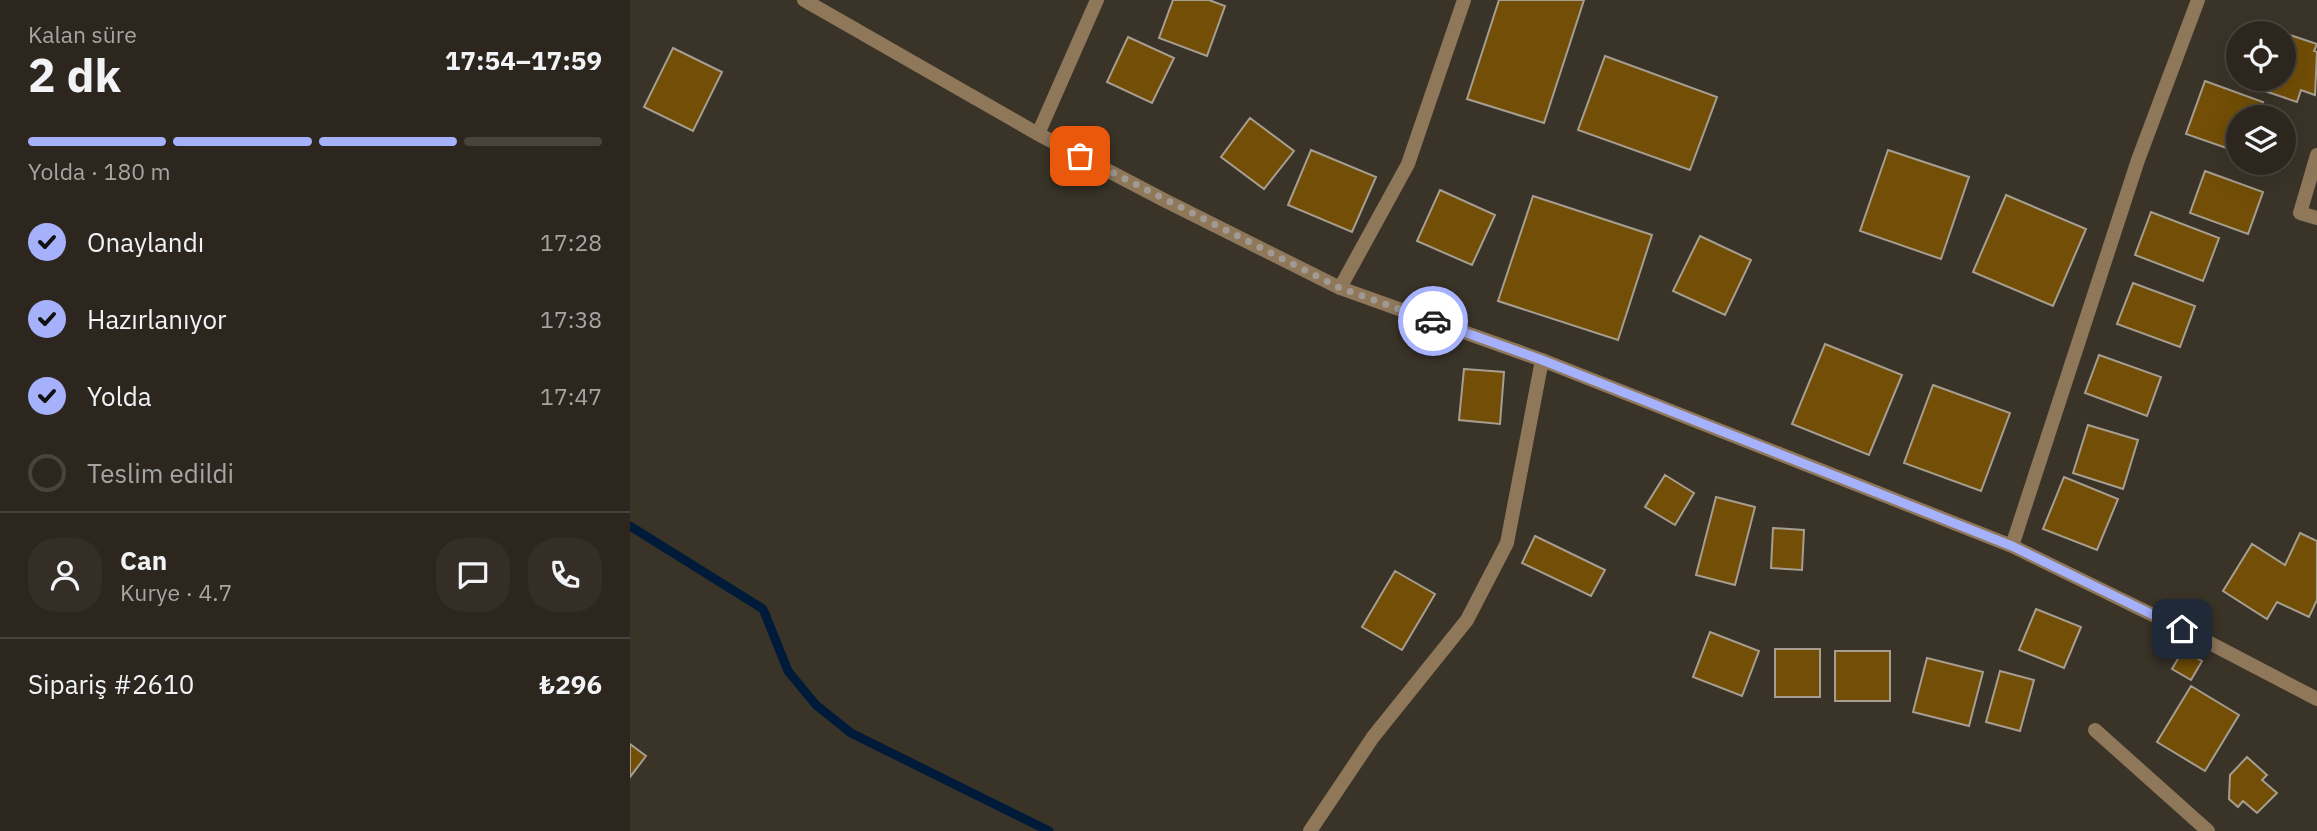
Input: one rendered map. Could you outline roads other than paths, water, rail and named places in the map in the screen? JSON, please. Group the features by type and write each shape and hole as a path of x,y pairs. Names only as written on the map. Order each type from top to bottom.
{"street":[{"path":"804,0 1038,134 1340,288 1542,360 2012,546 2317,699"},
{"path":"1038,134 1097,0"},
{"path":"1340,288 1408,164 1464,0"},
{"path":"2012,546 2138,160 2197,0"},
{"path":"2317,155 2300,213 2317,218"},
{"path":"1310,831 1373,737 1467,620 1507,543 1542,360"},
{"path":"2095,730 2208,831"}],"waterway":[{"path":"630,526 763,609 788,671 816,705 851,733 1049,831"}]}
